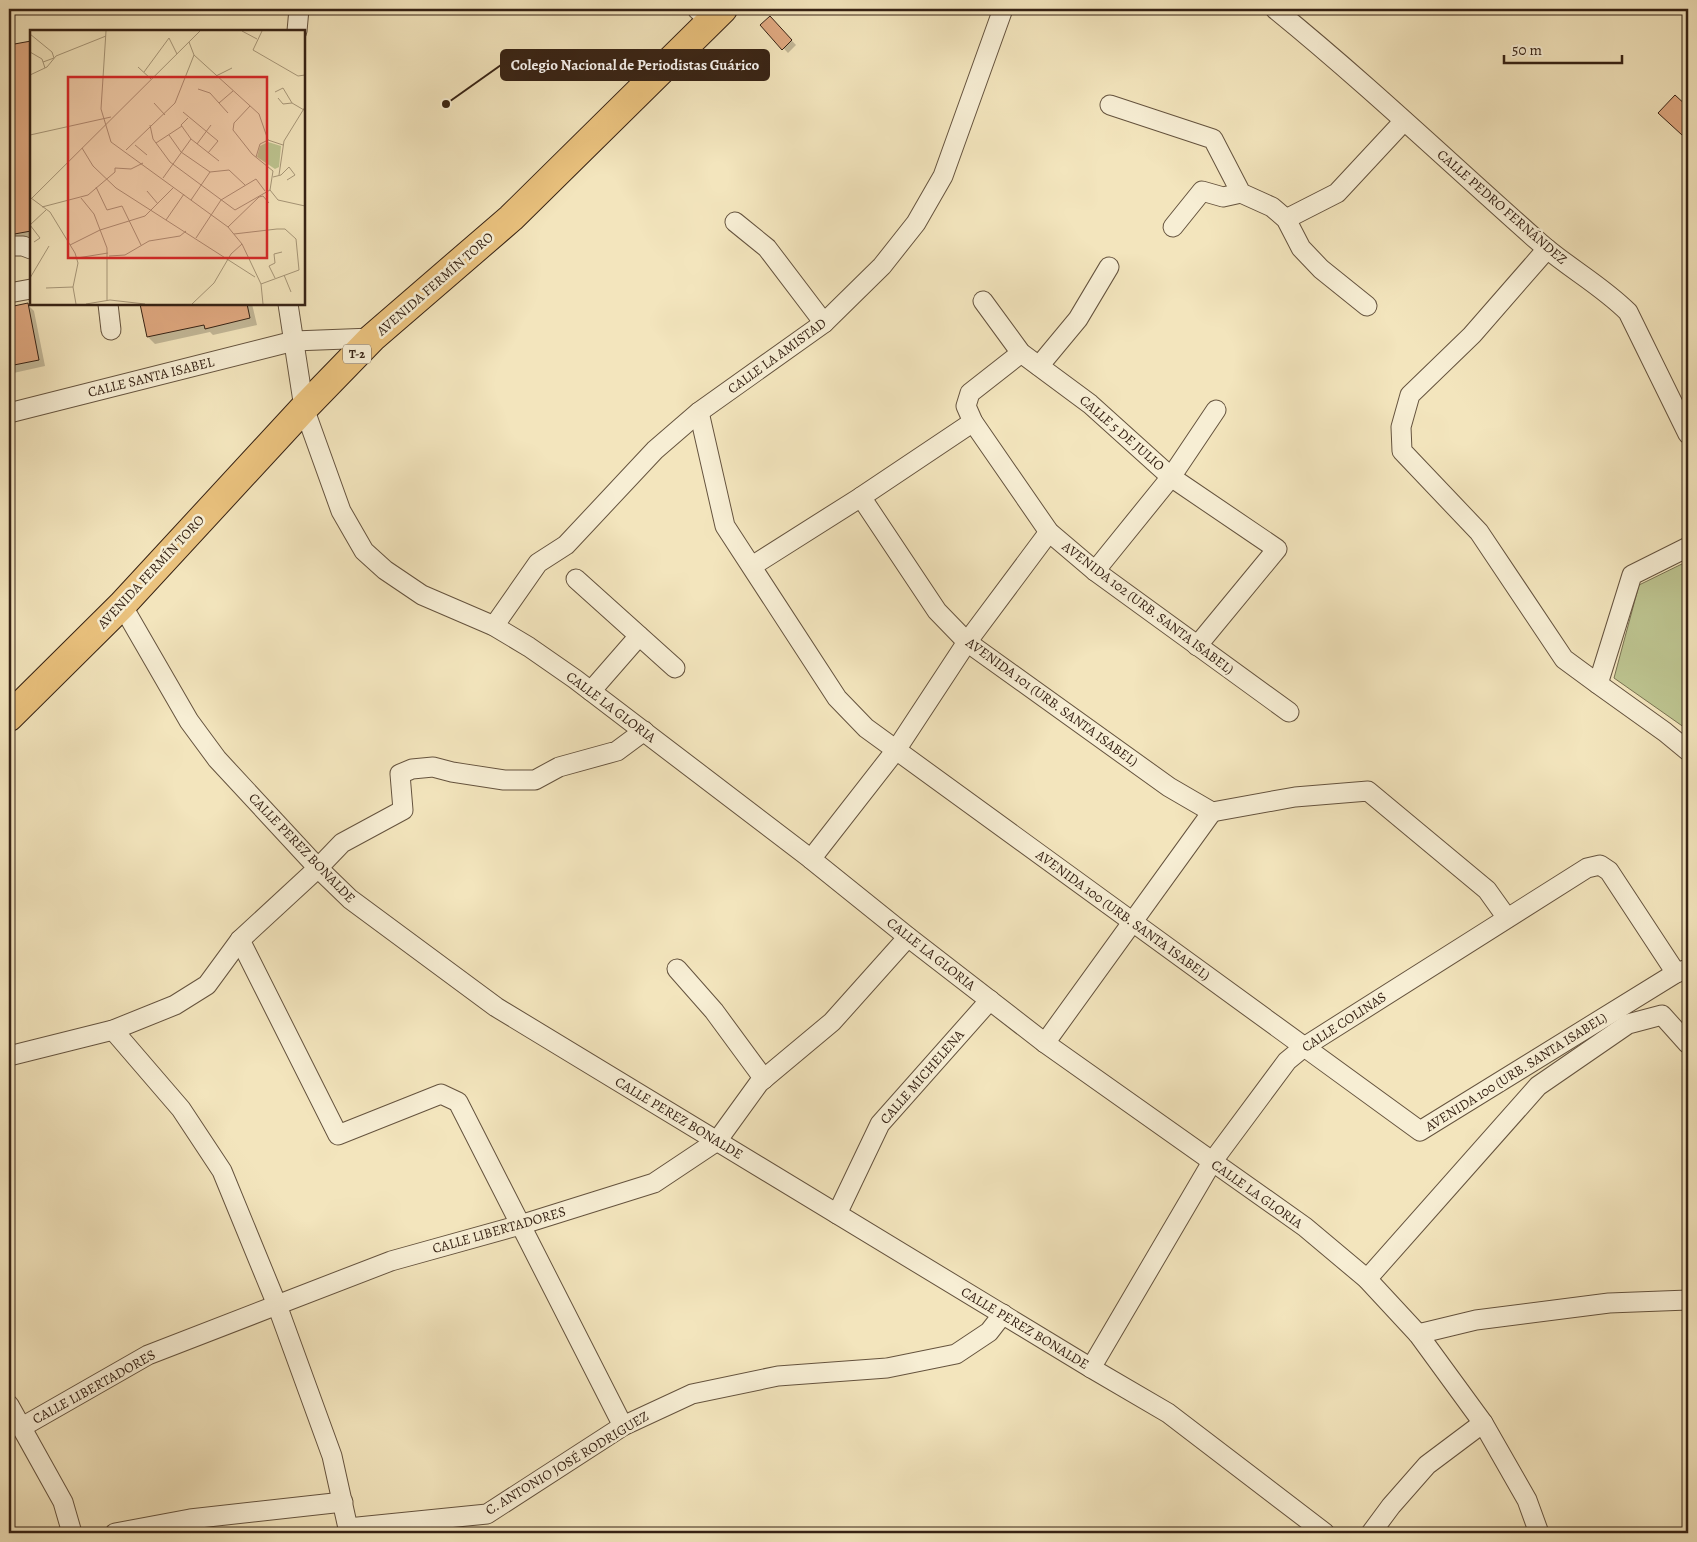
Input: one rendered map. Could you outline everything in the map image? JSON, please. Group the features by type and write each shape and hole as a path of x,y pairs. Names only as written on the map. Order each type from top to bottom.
{"highway":[{"name":"AVENIDA FERMÍN TORO","path":"9,717 122,604 304,408 372,338 511,218 710,13"}],"street":[{"path":"297,30 299,9"},
{"name":"CALLE LA AMISTAD","path":"494,626 538,563 566,545 655,450 699,412 824,324 882,266 916,223 943,176 1003,9"},
{"name":"CALLE PEDRO FERNÁNDEZ","path":"1275,9 1322,47 1547,249 1612,296 1628,312 1688,434"},
{"path":"1110,105 1213,140 1242,193 1272,207 1286,219 1301,248 1320,269 1368,306"},
{"path":"1286,219 1337,193 1404,121"},
{"path":"1173,227 1202,192 1223,197 1242,193"},
{"path":"735,222 767,248 824,324"},
{"path":"9,246 23,246 30,249"},
{"path":"1547,249 1472,335 1410,395 1400,427 1402,451 1479,532 1564,659 1665,732 1688,751"},
{"path":"1039,366 1078,319 1109,267"},
{"path":"9,293 30,289"},
{"name":"CALLE 5 DE JULIO","path":"982,301 1021,353 1090,404 1171,477 1277,549 1197,646"},
{"path":"108,305 111,330"},
{"name":"CALLE LA GLORIA","path":"288,305 304,408 341,511 364,551 385,570 422,595 494,626 529,647 591,691 811,859 1045,1043 1305,1227 1368,1279 1418,1334 1483,1423 1527,1500 1539,1533"},
{"name":"CALLE SANTA ISABEL","path":"9,413 294,341 372,338"},
{"name":"AVENIDA 102 (URB. SANTA ISABEL)","path":"1021,353 970,393 966,406 973,422 1049,532 1096,571 1289,712"},
{"path":"1096,571 1171,477 1216,410"},
{"name":"AVENIDA 100 (URB. SANTA ISABEL)","path":"699,412 725,526 837,698 866,728 1420,1131 1682,971"},
{"path":"752,566 862,497 973,422"},
{"name":"AVENIDA 101 (URB. SANTA ISABEL)","path":"862,497 937,611 967,642 1169,787 1212,812"},
{"path":"811,859 896,750 967,642 1049,532"},
{"path":"1598,684 1632,575 1688,547"},
{"path":"576,579 675,668"},
{"name":"CALLE PEREZ BONALDE","path":"122,604 189,721 217,759 318,868 350,898 496,1007 1168,1413 1325,1533"},
{"path":"591,691 640,636"},
{"path":"9,1056 114,1030 175,1005 207,985 240,940 318,868 342,843 403,810 400,774 412,769 433,766 452,772 504,780 534,780 559,767 617,751 644,731"},
{"path":"1045,1043 1212,812 1295,797 1368,791 1487,890 1506,918"},
{"name":"CALLE COLINAS","path":"1091,1368 1212,1162 1287,1061 1304,1046 1587,868 1600,865 1609,870 1682,971"},
{"name":"CALLE LIBERTADORES","path":"22,1427 148,1355 277,1305 391,1261 520,1225 654,1183 717,1141 759,1083 832,1022 908,937"},
{"path":"240,940 338,1135 441,1094 458,1102 623,1426"},
{"path":"678,969 714,1011 764,1079"},
{"name":"CALLE MICHELENA","path":"837,1214 880,1124 990,1000"},
{"path":"1368,1279 1538,1086 1628,1024 1662,1015 1688,1044"},
{"path":"114,1030 181,1109 222,1171 277,1305 332,1456 348,1530"},
{"path":"1418,1334 1476,1320 1609,1303 1688,1300"},
{"name":"C. ANTONIO JOSÉ RODRIGUEZ","path":"348,1530 486,1514 623,1426 692,1394 778,1376 887,1368 956,1354 989,1332 1003,1314"},
{"path":"9,1405 63,1502 72,1533"},
{"path":"1371,1533 1391,1506 1427,1465 1483,1423"},
{"path":"115,1533 190,1519 343,1502"}],"green space":[{"path":"1688,561 1688,730 1614,678 1639,585"}],"building":[{"path":"770,16 792,40 782,50 760,25"},
{"path":"30,41 30,231 9,235 9,45"},
{"path":"1675,95 1688,107 1688,129 1682,135 1658,113"},
{"path":"28,303 39,360 9,366 9,307"},
{"path":"140,305 247,305 250,318 205,329 204,325 147,337"}],"place":[{"name":"Colegio Nacional de Periodistas Guárico","path":"446,104"}]}
